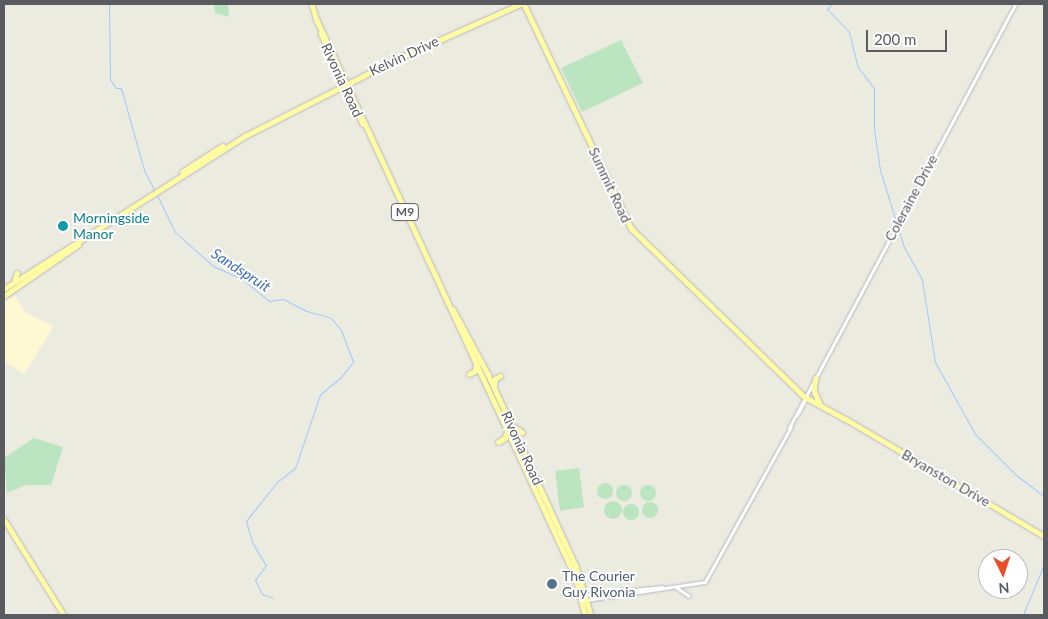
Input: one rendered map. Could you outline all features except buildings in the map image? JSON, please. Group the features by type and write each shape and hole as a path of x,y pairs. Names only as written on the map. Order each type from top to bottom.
{"main road":[{"name":"Rivonia Road","path":"312,4 317,20 346,84 585,598 585,615"},
{"name":"Kelvin Drive","path":"4,290 145,202 234,142 327,93 520,4"},
{"name":"Summit Road","path":"524,4 630,227 806,396"},
{"name":"Rivonia Road","path":"346,84 352,102 371,138"},
{"path":"327,93 340,90 352,102"},
{"name":"Kelvin Drive","path":"4,296 60,260 86,238"},
{"path":"14,283 18,273"},
{"name":"Rivonia Road","path":"440,287 494,387 591,615"},
{"path":"470,374 475,371 476,362"},
{"path":"494,387 495,379 500,376"},
{"path":"816,378 814,391 820,404"},
{"name":"Bryanston Drive","path":"806,396 847,420"},
{"name":"Bryanston Drive","path":"806,396 1044,536"},
{"path":"504,410 515,428 522,432"},
{"path":"498,442 505,438 507,430"},
{"path":"4,519 64,615"}],"street":[{"name":"Coleraine Drive","path":"703,583 712,573 1015,4"},
{"path":"585,598 703,583"},
{"path":"585,598 677,588 703,583"},
{"path":"677,588 689,596"}],"shaded area":[{"path":"15,295 26,313 54,326 24,374 6,362 4,364 4,302"}],"green space":[{"path":"214,4 228,4 229,17 215,13"},
{"path":"621,40 643,83 582,112 561,68"},
{"path":"34,438 63,447 51,485 26,485 7,493 4,458"},
{"path":"579,468 584,507 560,511 555,471"},
{"path":"602,483 608,483 613,488 611,497 602,499 597,494 597,488"},
{"path":"621,485 627,485 632,490 630,499 621,501 616,496 616,490"},
{"path":"645,485 651,485 656,490 654,499 645,501 640,496 640,490"},
{"path":"613,501 619,504 622,510 619,516 613,519 607,516 604,510 607,504"},
{"path":"647,502 653,502 658,507 656,516 647,518 642,513 642,507"},
{"path":"628,504 634,504 639,509 637,518 628,520 623,515 623,509"}],"waterway":[{"name":"Sandspruit","path":"109,4 110,79 116,88 121,88 144,170 155,192"},
{"path":"832,4 827,9 849,32 858,67 874,88 874,129 880,170 904,247 922,280 935,362 975,434 1016,475 1044,496"},
{"name":"Sandspruit","path":"157,195 175,232 213,266 242,279 269,301 283,299 307,311 331,318 341,330 353,362 340,378 320,395 295,468 277,482 246,521 252,542 266,565 255,580 262,594 273,598"},
{"path":"1023,615 1044,564"}],"place":[{"name":"Morningside Manor","path":"63,226"},
{"name":"The Courier Guy Rivonia","path":"552,584"}]}
